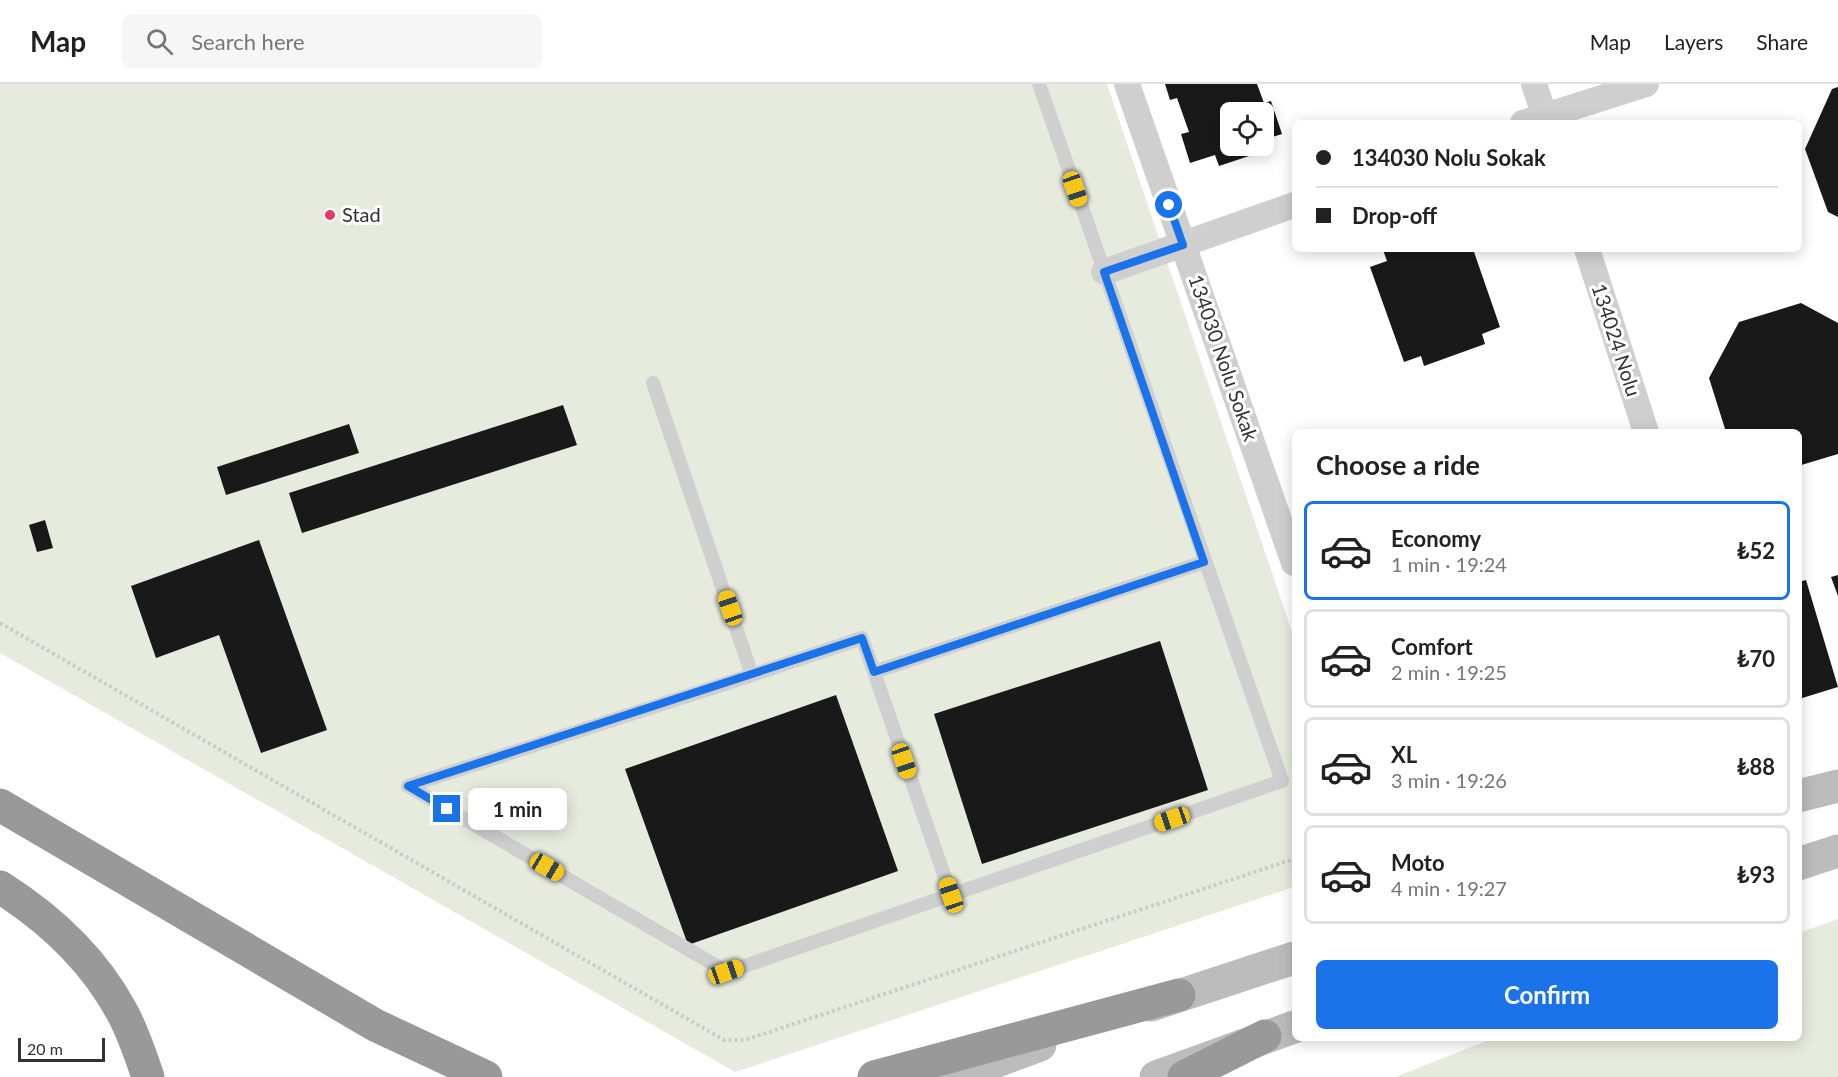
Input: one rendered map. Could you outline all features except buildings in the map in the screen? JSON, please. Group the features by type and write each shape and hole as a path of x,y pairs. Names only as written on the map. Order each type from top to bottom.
{"highway":[{"path":"0,805 375,1025 486,1077"},
{"path":"0,886 28,905 84,957 122,1012 148,1077"},
{"path":"874,1077 1179,995"},
{"path":"1184,1077 1280,1031"}],"main road":[{"path":"1802,795 1838,786"},
{"path":"1802,863 1838,851"},
{"path":"954,1077 1179,995 1292,959"},
{"path":"1156,1077 1280,1031"}],"street":[{"name":"134030 Nolu Sokak","path":"1127,84 1292,557"},
{"path":"1534,84 1538,120 1646,84"},
{"path":"1104,272 1292,206"},
{"name":"134024 Nolu","path":"1588,252 1645,429"}],"lane":[{"path":"951,895 862,638 408,786 726,972 1282,782 1039,84"},
{"path":"653,383 752,675"},
{"path":"874,672 1204,562"}],"path":[{"path":"1270,868 1292,860"}],"shaded area":[{"path":"0,84 1107,84 1292,632 1292,888 735,1072 0,653"},
{"path":"1838,919 1838,1077 1395,1077 1486,1041 1802,1041 1802,932"}],"place":[{"name":"Stad","path":"330,215"}],"route":[{"path":"447,809 408,786 862,638 874,672 1204,562 1104,272 1183,245 1169,205"}]}
